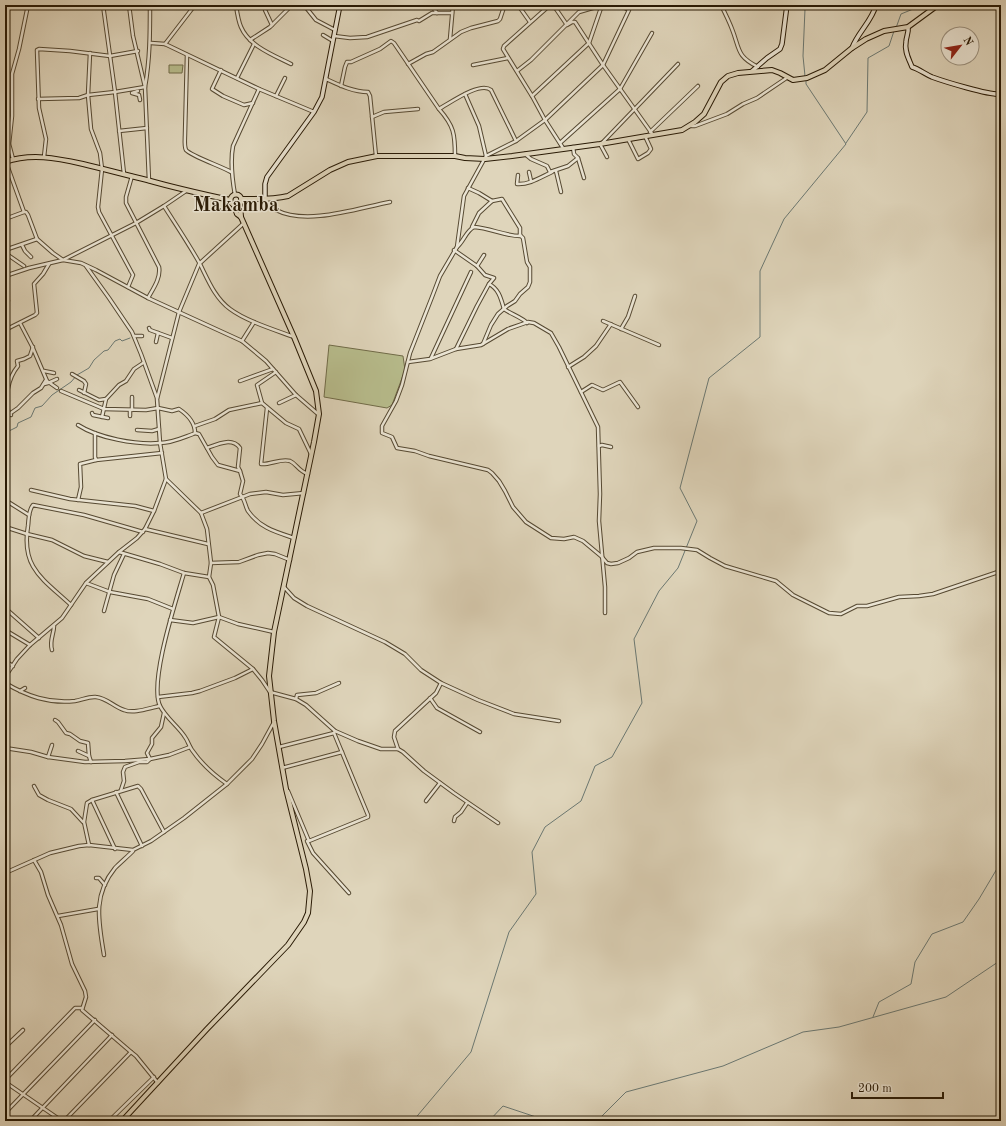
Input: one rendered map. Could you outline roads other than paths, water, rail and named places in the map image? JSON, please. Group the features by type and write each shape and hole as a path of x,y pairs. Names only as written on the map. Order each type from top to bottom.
{"main road":[{"path":"265,200 264,184 267,177 314,112 322,97 340,5"},
{"path":"752,72 767,58 780,49 787,5"},
{"path":"852,48 861,31 872,17 876,5"},
{"path":"230,200 235,195 238,195 241,199 265,200 288,196 330,170 348,162 376,156 455,156 465,158 485,158 600,144 645,136 651,133 682,130 704,114 721,82 728,76 738,73 772,70 793,80 807,78 824,70 852,48 874,34 908,27 938,5"},
{"path":"908,27 905,47 912,67 945,81 988,93 997,95 1001,94"},
{"path":"6,162 13,159 44,157 124,174 186,191 230,200 244,223 294,337 316,391 319,414 308,474 274,632 269,676 274,721 286,789 310,890 308,913 304,922 288,945 122,1121"},
{"path":"241,199 241,217"},
{"path":"234,205 240,204"}],"street":[{"path":"13,159 9,144 12,116 12,74 28,5"},
{"path":"103,5 124,174"},
{"path":"129,5 133,36 138,51 145,87 149,181"},
{"path":"145,87 151,43 150,5"},
{"path":"165,44 195,5"},
{"path":"236,5 241,27 250,40 254,44 291,64"},
{"path":"250,40 272,25 292,5"},
{"path":"304,5 316,20 335,30"},
{"path":"431,5 437,13"},
{"path":"450,40 453,5"},
{"path":"408,64 426,54 433,52 471,28 498,21 504,7 508,5"},
{"path":"518,5 530,22"},
{"path":"563,148 508,58 504,51 504,46 550,5 554,6 567,25"},
{"path":"517,71 531,60 579,12 602,5"},
{"path":"532,96 589,43 602,5"},
{"path":"456,247 464,196 485,158 516,141 545,120 603,65 629,10 619,5"},
{"path":"721,5 732,27 740,53 750,63 758,67"},
{"path":"265,10 272,25"},
{"path":"334,36 356,38 367,37 417,20 419,21 432,13 452,13"},
{"path":"567,25 575,22 651,133 698,86"},
{"path":"560,143 620,89 652,33"},
{"path":"323,35 333,41"},
{"path":"341,86 344,66 347,62 351,62 380,49 391,41 447,118 455,136 455,156"},
{"path":"151,43 165,44 276,96 314,112"},
{"path":"238,78 254,44"},
{"path":"44,157 46,139 40,117 36,50 90,53 110,56 138,51"},
{"path":"90,53 88,95 91,131 100,153 102,169 98,207 99,212 133,275 128,287"},
{"path":"187,54 184,134 186,150 232,172"},
{"path":"473,66 508,58"},
{"path":"607,157 600,144 678,64"},
{"path":"221,70 212,89 223,96 244,105 253,103"},
{"path":"687,127 695,126 727,114 765,93 789,77"},
{"path":"276,96 285,78"},
{"path":"326,79 360,92 368,92 370,96 376,156"},
{"path":"140,96 132,93 145,87"},
{"path":"439,109 465,94 481,87 489,88 516,141"},
{"path":"235,195 231,154 233,146 260,88"},
{"path":"38,99 79,98 88,95 138,90"},
{"path":"138,90 140,100"},
{"path":"465,94 479,126 485,158"},
{"path":"372,117 384,112 418,109"},
{"path":"119,131 147,128"},
{"path":"628,139 638,159 648,153 651,149 645,136"},
{"path":"5,145 9,144"},
{"path":"573,147 574,154 578,158 584,178"},
{"path":"524,154 547,166 550,172 555,171"},
{"path":"518,175 517,184 531,181 568,166 578,158"},
{"path":"6,162 24,212 28,215 37,239 53,254 63,260 85,265 148,298 242,341 266,361 296,395 319,414"},
{"path":"555,171 561,192"},
{"path":"529,172 531,181"},
{"path":"132,176 126,200 159,267 159,277 148,298"},
{"path":"468,188 492,201"},
{"path":"8,300 5,278 29,268 63,260 136,223 186,191"},
{"path":"483,344 491,325 498,314 516,301 520,294 528,287 530,282 530,267 527,262 523,238 520,234 520,228 502,199 492,201 479,212 471,228 454,250 438,283 410,353 396,401 382,430 383,434 392,438 397,448 488,470 506,491 513,507 526,522 551,538 564,539 574,537 583,541 607,563 618,563 637,552 654,548 681,548 697,550 725,566 776,581 793,595 829,613 842,614 857,606 867,606 899,597 933,594 1001,571"},
{"path":"265,200 275,209 283,212 312,217 390,202"},
{"path":"164,206 200,264 212,288 221,300 231,310 254,322 294,337"},
{"path":"5,219 24,212"},
{"path":"157,399 179,312 200,264 244,223"},
{"path":"471,228 478,227 504,232 510,236 520,236 520,234"},
{"path":"5,250 37,239"},
{"path":"22,245 31,257"},
{"path":"454,250 477,266 485,275 493,277 494,280 489,284 456,349"},
{"path":"5,253 24,266"},
{"path":"477,266 484,255"},
{"path":"5,330 35,316 37,313 34,284 50,263"},
{"path":"5,677 30,645 62,618 86,583 119,552 135,540 144,530 154,511 166,479 160,443 157,399 134,336 85,265"},
{"path":"430,359 472,272"},
{"path":"489,284 496,289 501,298 504,309 527,323"},
{"path":"621,329 628,317 635,296"},
{"path":"603,321 659,345"},
{"path":"242,341 254,322"},
{"path":"408,362 430,359 456,349 483,344 508,329 527,323 534,322 551,333 598,427 600,494 599,521 605,587 604,612"},
{"path":"20,324 33,347 48,383 57,388"},
{"path":"568,367 584,357 596,346 611,324"},
{"path":"149,328 150,330 172,338"},
{"path":"156,342 158,333"},
{"path":"134,336 142,336"},
{"path":"30,356 33,347"},
{"path":"10,415 5,406 10,380 18,366 17,361 36,355"},
{"path":"102,417 106,399 119,385 126,381 134,369 144,363"},
{"path":"240,381 273,368"},
{"path":"44,371 54,373"},
{"path":"276,372 257,384 262,403 286,423 299,429 312,454"},
{"path":"72,374 84,381 86,384 84,393"},
{"path":"5,417 10,415 33,393 41,388 47,379"},
{"path":"44,384 57,379"},
{"path":"581,392 592,385 603,390 620,382 638,408"},
{"path":"79,390 101,400 106,399"},
{"path":"61,391 104,409 146,410 158,408 172,411 179,409 192,421 195,426 195,433"},
{"path":"279,403 296,395"},
{"path":"130,416 132,397"},
{"path":"195,426 215,419 229,410 262,403"},
{"path":"268,408 261,464 284,460 291,462 301,472 308,474"},
{"path":"92,413 93,416 108,418"},
{"path":"78,425 83,429 128,442 160,443 176,440 195,433"},
{"path":"137,430 152,431 159,429"},
{"path":"95,433 95,457 96,460 99,460"},
{"path":"195,433 198,434 218,465 240,472"},
{"path":"207,448 230,442 240,448 238,466 243,481 240,493 243,496 248,511 261,524 273,532 294,538"},
{"path":"598,446 602,444 611,446"},
{"path":"78,500 81,487 80,464 99,460 162,453"},
{"path":"166,479 201,513 207,529 211,563 210,577 213,585 219,618 214,637 253,669 270,692 296,699 306,705 335,732 381,749 398,749 424,771 467,803 498,823"},
{"path":"31,490 70,499 135,506 154,511"},
{"path":"201,513 243,496 266,492 289,495 304,493"},
{"path":"5,500 28,515"},
{"path":"71,605 39,576 28,557 28,515 31,507 35,505 208,544"},
{"path":"5,527 52,540 84,556 108,562"},
{"path":"119,552 184,573 210,577"},
{"path":"211,563 239,562 268,553 290,560"},
{"path":"104,611 114,575 124,554"},
{"path":"184,573 170,620 158,675 158,697 160,706 184,736 190,747 212,773 227,784"},
{"path":"86,583 110,592 148,599 174,608"},
{"path":"284,587 294,598 307,606 384,642 405,654 421,670 441,683 514,714 559,720"},
{"path":"5,608 39,638"},
{"path":"170,620 193,623 219,618 274,632"},
{"path":"52,650 50,644 54,631 54,625"},
{"path":"5,630 30,645"},
{"path":"5,661 13,666"},
{"path":"158,697 192,694 235,678 253,669"},
{"path":"5,683 40,699 77,701 88,697 97,697 111,702 122,710 127,711 160,706"},
{"path":"296,699 298,694 316,693 339,683"},
{"path":"398,749 394,737 395,731 436,692 441,683"},
{"path":"20,691 25,688"},
{"path":"430,698 436,708 480,732"},
{"path":"150,759 147,753 152,744 153,736 161,727 164,712"},
{"path":"55,720 66,733 80,741 88,743 91,762"},
{"path":"104,955 98,908 105,885 115,868 134,850 164,832 227,784 258,751 274,721"},
{"path":"279,748 335,732"},
{"path":"307,840 310,842 368,817 335,732"},
{"path":"48,757 52,745"},
{"path":"5,748 31,752 48,757 91,762 150,759 169,755 190,747"},
{"path":"78,751 89,756"},
{"path":"282,768 342,752"},
{"path":"121,791 124,781 123,772 125,767 139,762 147,762 150,759"},
{"path":"426,801 440,783"},
{"path":"34,786 40,795 48,800 71,809 84,822"},
{"path":"89,845 84,822 87,803 116,792 138,786 140,787 164,832"},
{"path":"286,789 290,794 313,853 348,893"},
{"path":"116,792 142,846"},
{"path":"92,800 115,849"},
{"path":"454,821 455,817 461,812 467,803"},
{"path":"5,873 50,854 89,845 134,850"},
{"path":"34,860 41,872 48,895 58,916 72,964 85,991 86,997 82,1008"},
{"path":"96,878 99,878 105,885"},
{"path":"58,916 98,908"},
{"path":"82,1008 75,1008 5,1081 63,1121 131,1052"},
{"path":"82,1008 82,1010 136,1056 158,1083"},
{"path":"5,1113 95,1020"},
{"path":"5,1047 23,1030"},
{"path":"30,1121 112,1036"},
{"path":"109,1121 154,1078"}],"waterway":[{"path":"805,76 803,56 805,9 807,5"},
{"path":"896,28 901,14 923,5"},
{"path":"846,143 867,112 868,58 889,46 894,31"},
{"path":"413,1121 471,1052 509,932 536,894 532,852 545,827 581,801 595,766 612,757 642,703 634,639 659,591 678,568 697,521 680,488 709,378 760,337 760,271 784,219 846,144 806,84 806,79"},
{"path":"5,436 7,432 17,427 18,423 31,417 35,408 42,406 52,395 71,382 77,375 89,368 94,360 104,351 108,350 115,341 120,339 122,341 130,338"},
{"path":"873,1017 879,1002 911,984 915,962 932,934 963,922 979,899 1001,862"},
{"path":"597,1121 626,1092 723,1066 803,1032 839,1027 946,997 1001,960"},
{"path":"489,1121 503,1106 545,1120 562,1121"}],"district":[{"name":"Makamba","path":"236,204"}]}
